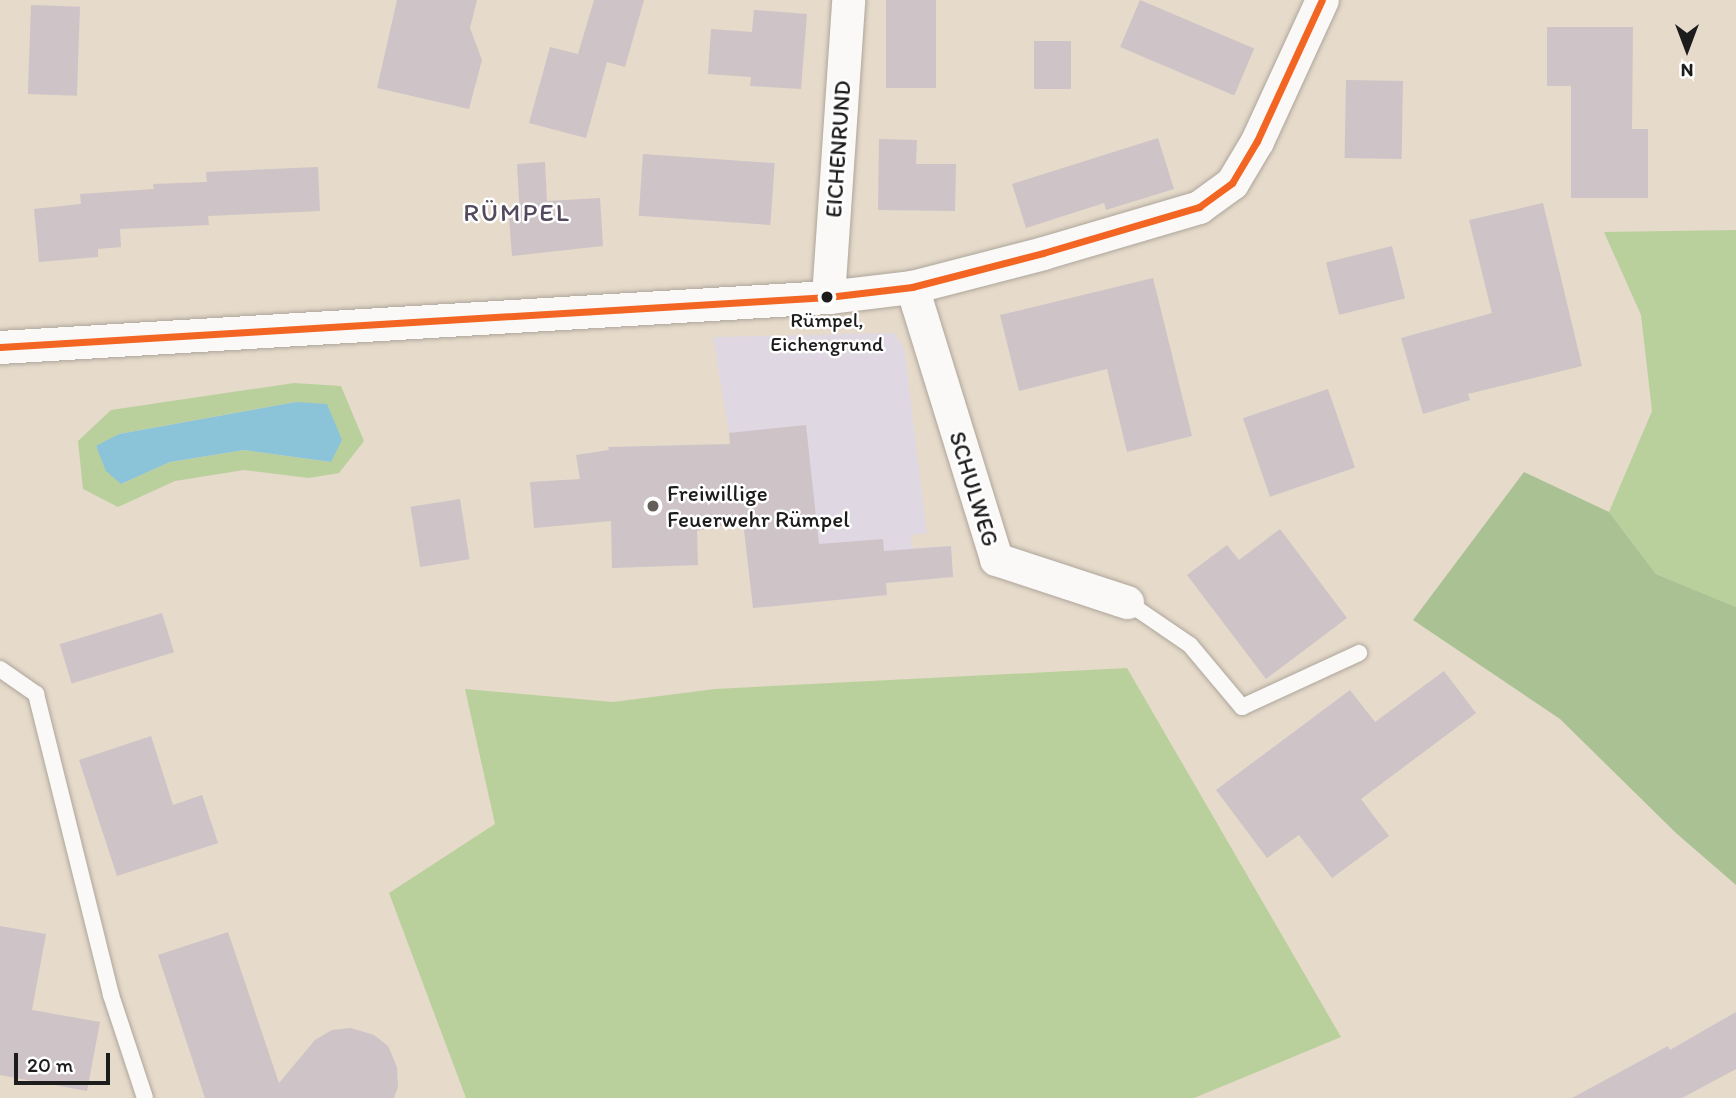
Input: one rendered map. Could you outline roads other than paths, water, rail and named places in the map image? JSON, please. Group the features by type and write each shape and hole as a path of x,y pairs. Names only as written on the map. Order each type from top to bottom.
{"street":[{"name":"EICHENRUND","path":"828,298 848,0"},
{"path":"0,347 828,298 912,287 1199,207 1231,183 1257,141 1322,0"},
{"name":"SCHULWEG","path":"912,287 996,559 1127,602"}],"lane":[{"path":"1127,602 1190,645 1242,707 1359,653"},
{"path":"0,669 36,694 111,995 145,1098"}],"water":[{"path":"296,402 327,404 342,440 331,462 244,450 170,462 121,484 106,471 96,446 119,434"}],"place":[{"name":"Rümpel, Eichengrund","path":"827,297"},
{"name":"Freiwillige Feuerwehr Rümpel","path":"653,506"}],"district":[{"name":"RÜMPEL","path":"517,213"}]}
